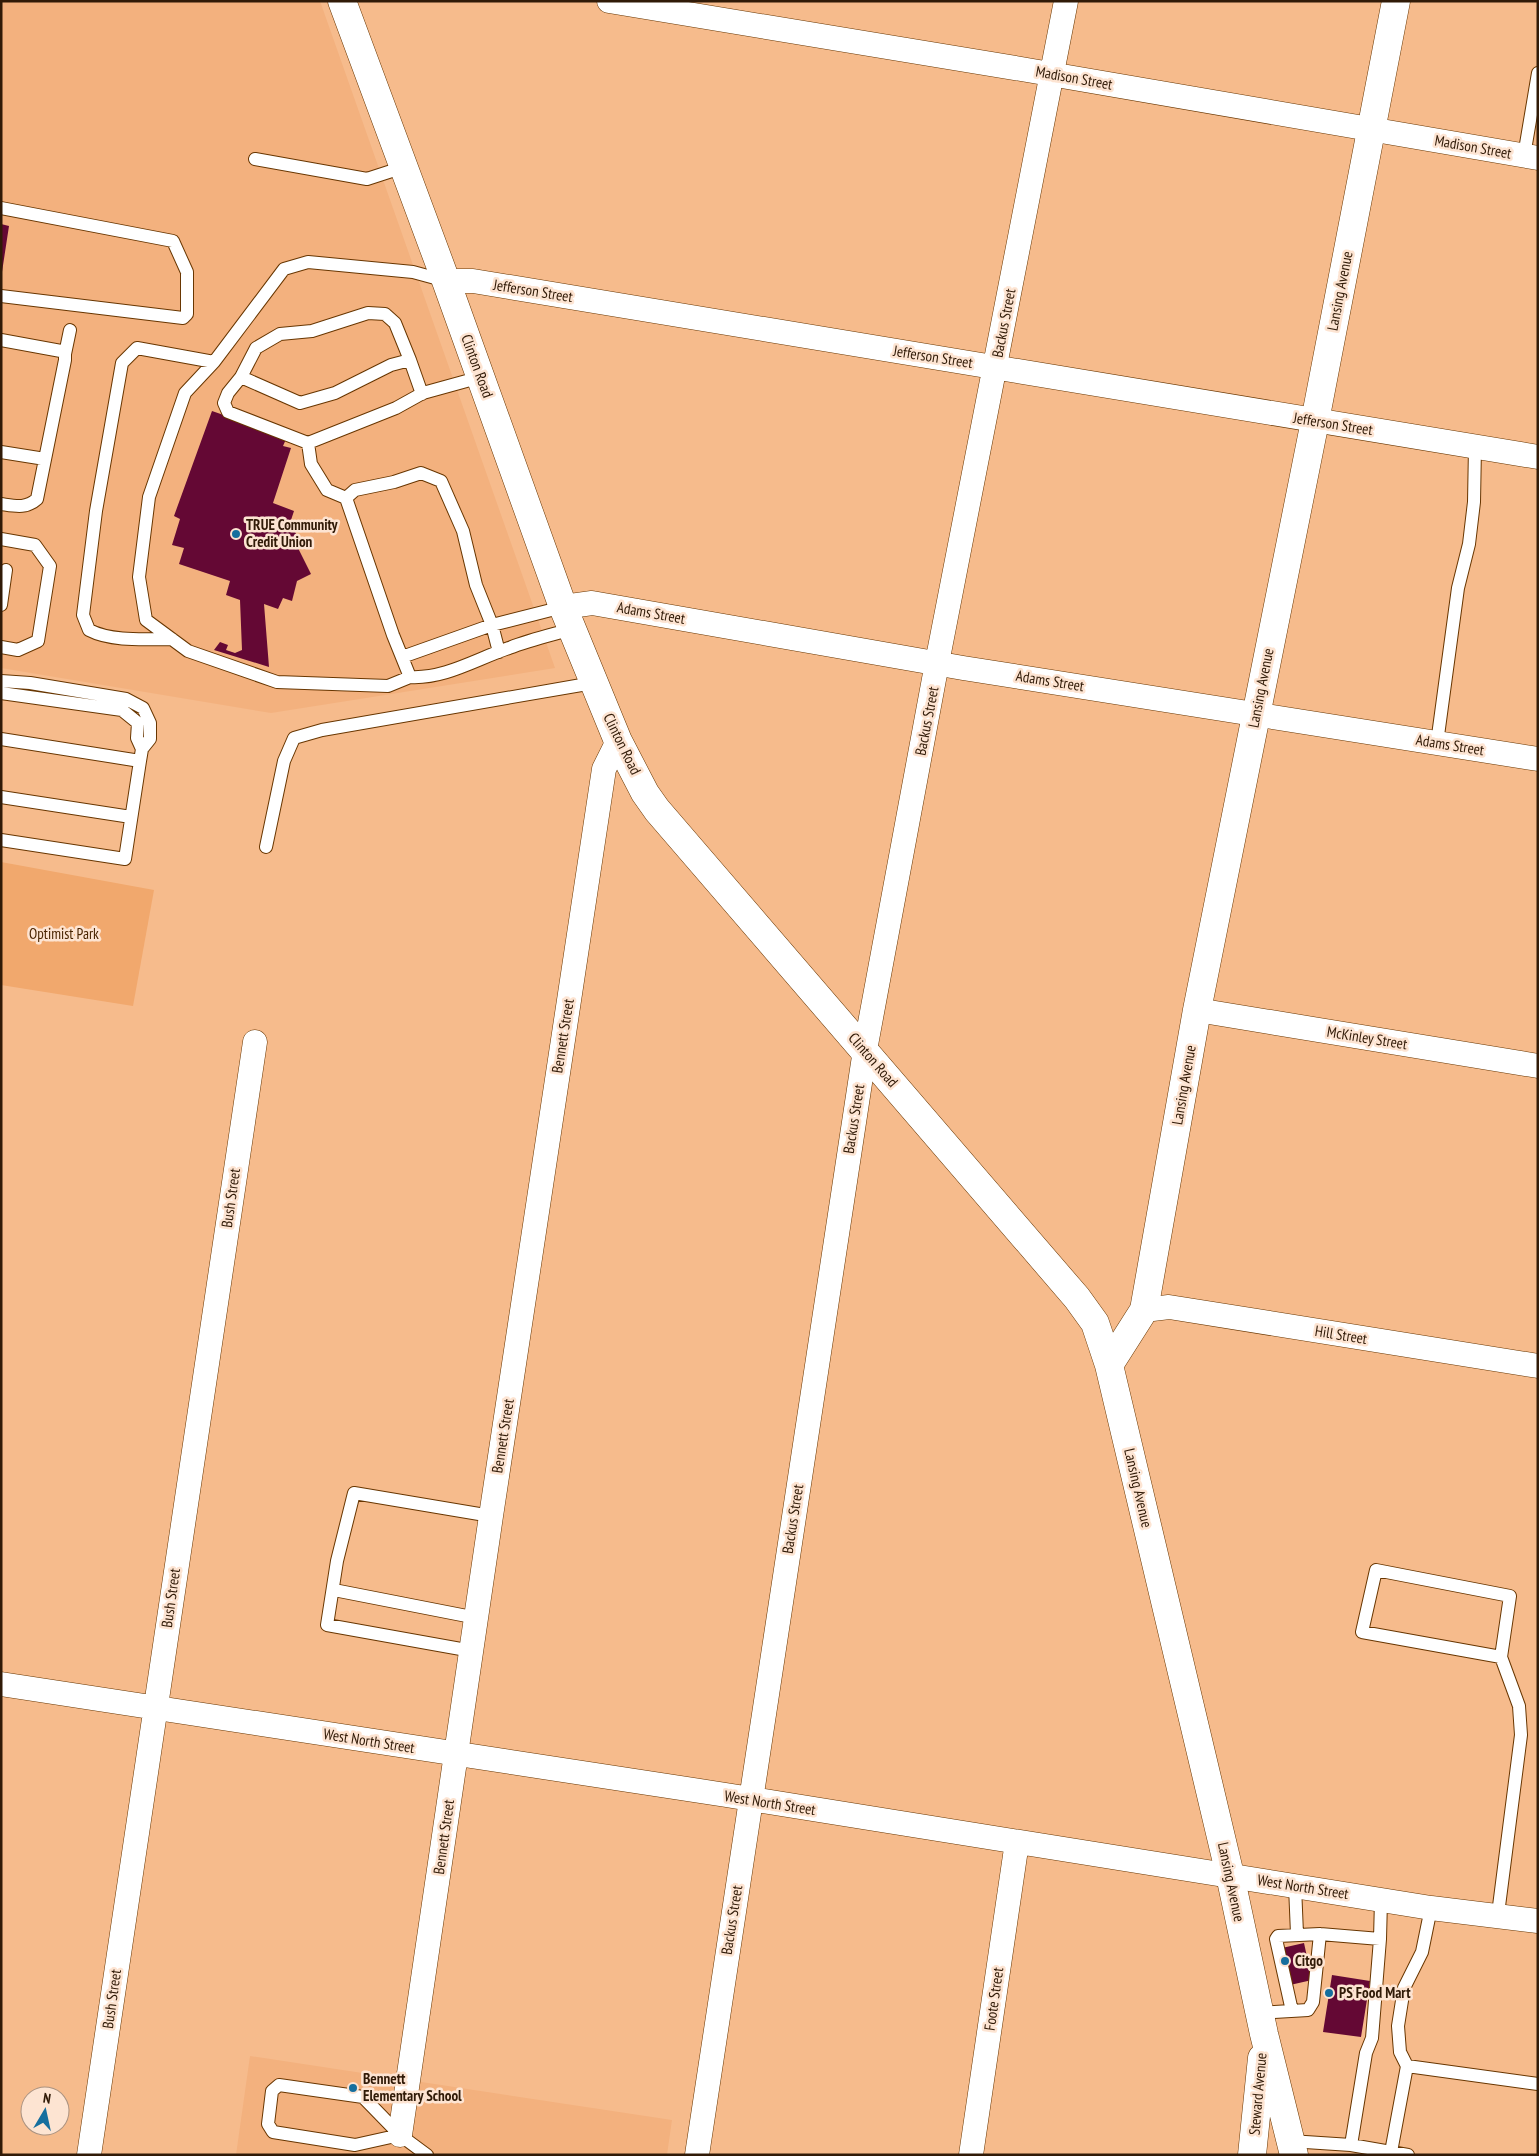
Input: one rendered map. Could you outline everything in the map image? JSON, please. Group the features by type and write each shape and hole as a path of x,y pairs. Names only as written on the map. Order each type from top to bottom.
{"main road":[{"name":"Clinton Road","path":"342,1 446,281 567,618 618,741 645,793 657,810 1077,1298 1095,1322 1109,1366"},
{"name":"Lansing Avenue","path":"1292,2148 1261,2023 1230,1875 1109,1366 1144,1310 1197,1010 1316,421 1396,1"},
{"name":"Steward Avenue","path":"1252,2155 1261,2023"}],"street":[{"name":"Madison Street","path":"609,1 1052,74 1531,157"},
{"name":"Backus Street","path":"696,2155 865,1050 1066,1"},
{"name":"Jefferson Street","path":"446,281 473,281 1538,457"},
{"name":"Adams Street","path":"567,618 592,603 938,663 1538,759"},
{"name":"Bennett Street","path":"400,2135 604,769 618,741"},
{"name":"McKinley Street","path":"1197,1010 1538,1066"},
{"name":"Bush Street","path":"89,2155 255,1042"},
{"name":"Hill Street","path":"1144,1310 1168,1307 1538,1366"},
{"name":"West North Street","path":"1,1684 750,1799 1431,1908 1498,1914 1538,1921"},
{"name":"Foote Street","path":"971,2155 1017,1842"}],"lane":[{"path":"1531,157 1538,73"},
{"path":"255,159 367,179 404,167"},
{"path":"1,208 173,241 187,272 187,314 183,318 1,296"},
{"path":"446,281 413,272 308,262 284,269 214,362 185,393 149,497 139,577 146,620 188,651 277,682 388,686 410,677 425,678 459,668 500,652 567,618"},
{"path":"422,394 395,323 385,314 368,313 312,331 280,334 256,348 241,377 228,393 224,403 228,412 308,443 396,408 422,394 480,377"},
{"path":"1,504 22,507 32,504 37,498 70,330"},
{"path":"1,340 61,351 65,354"},
{"path":"172,639 138,639 98,634 89,630 84,615 96,511 122,363 137,348 214,362"},
{"path":"241,377 300,402 335,393 391,365 410,360"},
{"path":"308,443 311,464 327,490 346,498 410,677"},
{"path":"1437,743 1458,588 1470,535 1474,502 1475,447"},
{"path":"1,452 45,459"},
{"path":"346,498 355,490 421,474 441,481 463,531 476,585 492,625 500,652"},
{"path":"1,539 35,545 50,566 38,641 18,650 1,647"},
{"path":"1,605 6,570"},
{"path":"402,657 492,625 567,618"},
{"path":"1,680 126,699 143,708 150,723 150,739 141,755 125,858 1,840"},
{"path":"266,847 284,761 294,738 322,730 594,683"},
{"path":"1,693 122,710 138,723 137,738 141,755"},
{"path":"1,739 141,755"},
{"path":"1,797 131,817"},
{"path":"472,1651 327,1625 334,1590 337,1561 354,1493 491,1516"},
{"path":"1498,1914 1521,1735 1518,1706 1501,1657 1510,1596 1376,1570 1362,1632 1501,1657"},
{"path":"334,1590 477,1618"},
{"path":"1295,1886 1297,1934"},
{"path":"1352,2145 1366,2053 1372,2038 1380,1939 1381,1900"},
{"path":"1391,2152 1407,2066 1400,2052 1398,2026 1404,1988 1422,1952 1431,1908"},
{"path":"1261,2023 1292,2011 1308,2010 1313,2002 1320,1934"},
{"path":"1292,2011 1276,1939 1278,1936 1320,1934 1380,1939"},
{"path":"1407,2066 1538,2084"},
{"path":"400,2135 355,2145 273,2132 268,2124 272,2091 279,2085 363,2097 400,2135 427,2155"},
{"path":"1292,2148 1352,2145 1408,2155"}],"shaded area":[{"path":"1,1 320,1 555,668 271,713 1,668"},
{"name":"Bennett Elementary School","path":"250,2056 672,2120 667,2155 236,2155"}],"green space":[{"name":"Optimist Park","path":"1,862 154,890 133,1006 1,985"}],"building":[{"path":"1,224 9,226 2,272 1,272"},
{"name":"TRUE Community Credit Union","path":"212,411 287,437 283,446 291,448 273,503 294,511 290,523 303,546 298,548 311,574 297,581 292,601 283,598 278,609 264,604 269,667 214,650 220,642 228,645 226,650 235,653 242,650 240,600 226,595 230,581 179,564 184,548 172,545 180,519 174,516"},
{"path":"1304,1943 1312,1980 1290,1985 1282,1948"},
{"path":"1332,1975 1370,1981 1361,2037 1323,2032"}],"place":[{"name":"TRUE Community Credit Union","path":"236,534"},
{"name":"Citgo","path":"1285,1961"},
{"name":"PS Food Mart","path":"1329,1993"},
{"name":"Bennett Elementary School","path":"353,2088"}]}
